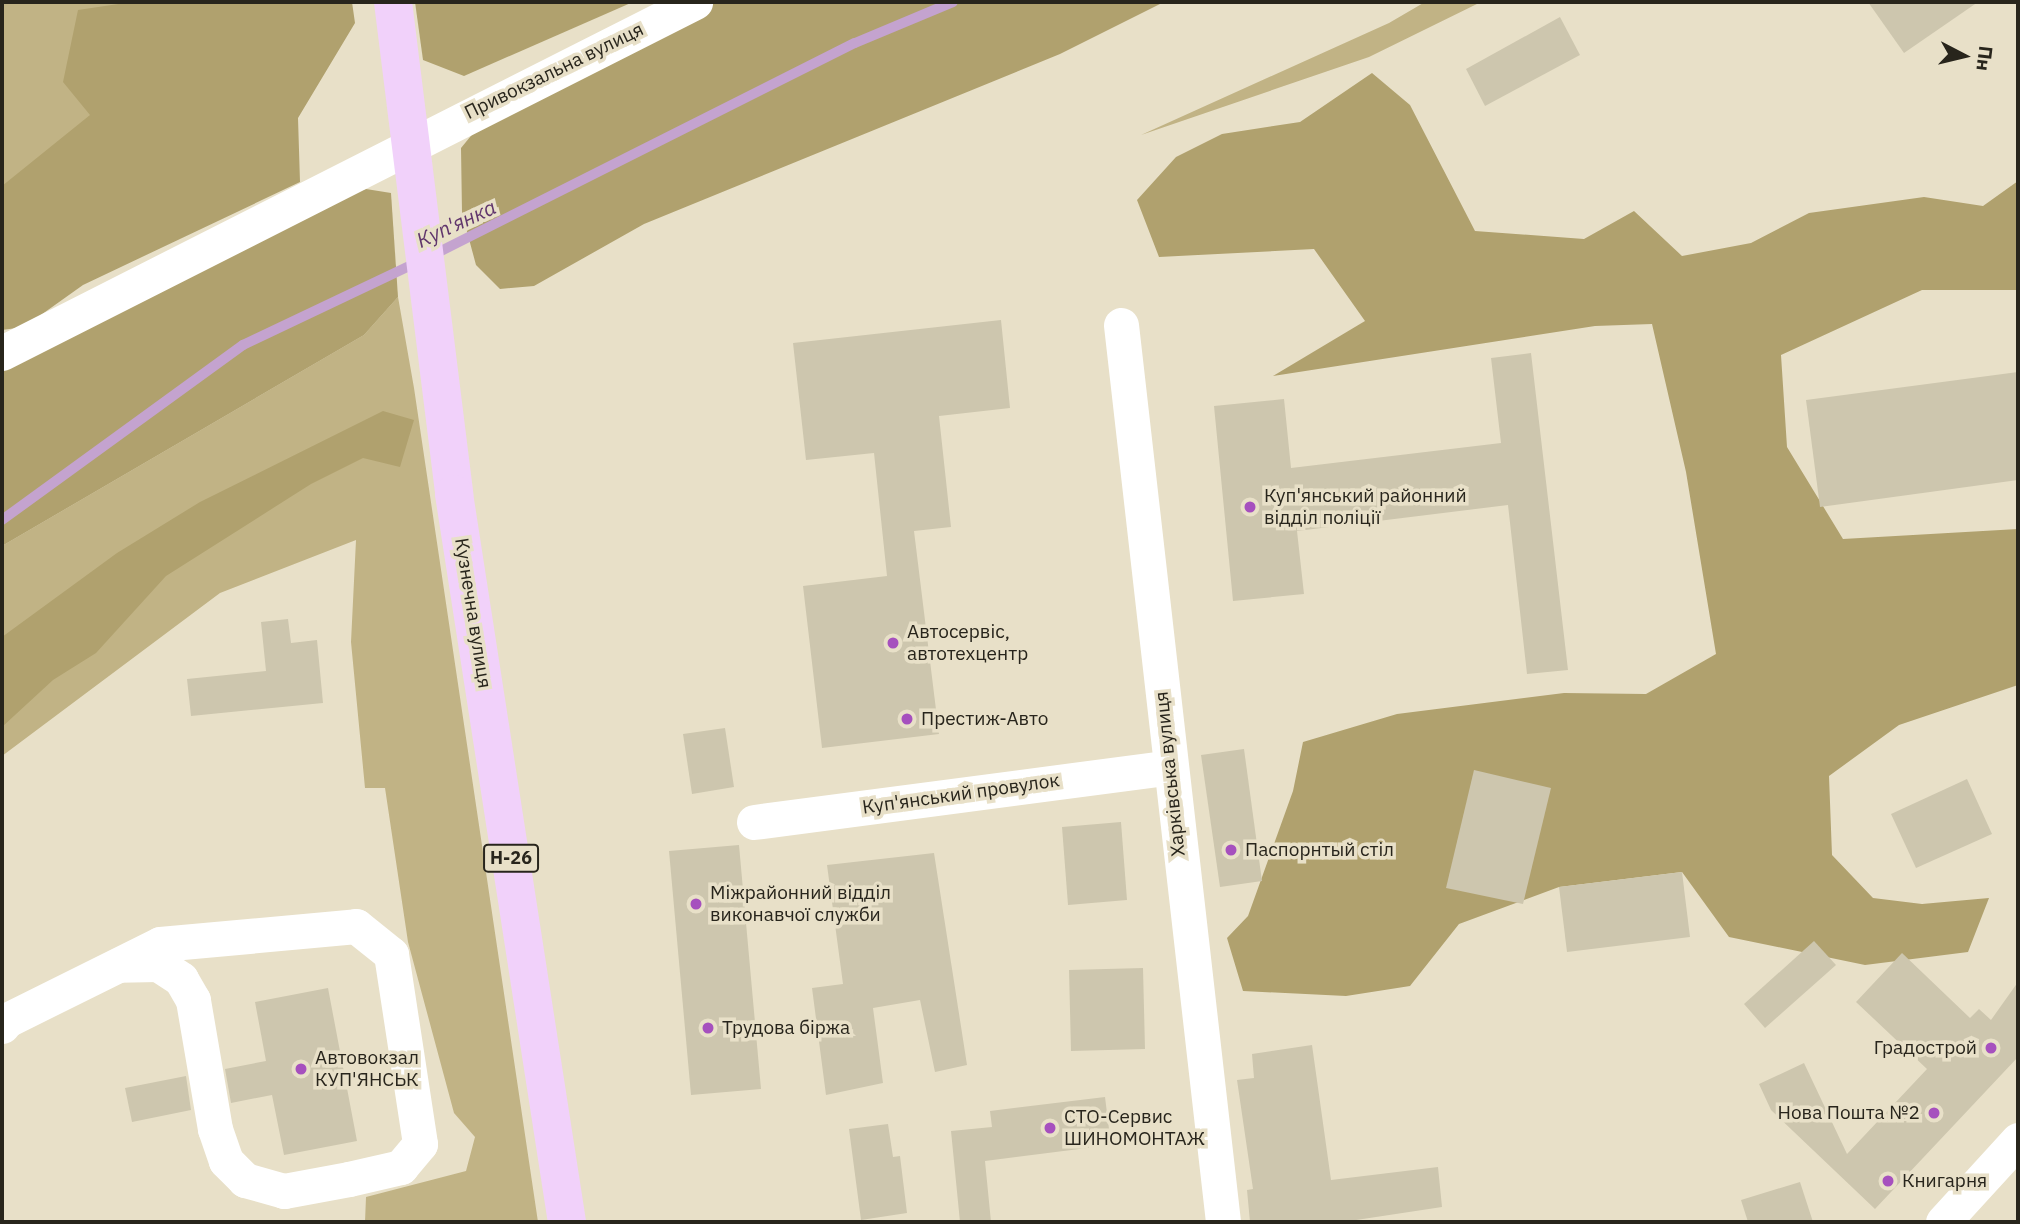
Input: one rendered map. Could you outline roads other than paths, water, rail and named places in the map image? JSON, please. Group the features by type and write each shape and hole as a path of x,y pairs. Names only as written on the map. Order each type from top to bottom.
{"main road":[{"name":"Кузнечна вулиця","path":"393,2 454,494 567,1222"}],"street":[{"name":"Привокзальна вулиця","path":"2,354 451,121 695,2"},
{"name":"Харківська вулиця","path":"1121,325 1169,767 1223,1222"},
{"name":"Куп'янський провулок","path":"754,822 1169,767"},
{"path":"2,1026 119,965 160,944 356,926 391,954 420,1144 401,1167 349,1179 284,1191 245,1180 226,1161 215,1129 193,1000 181,979 158,964 119,965"},
{"path":"1943,1222 2018,1140"}],"waterway":[{"name":"Куп'янка","path":"431,256 855,43 953,2"},
{"name":"Куп'янка","path":"2,520 243,345 418,262"}],"place":[{"name":"Куп'янський районний відділ поліції","path":"1250,507"},
{"name":"Автосервіс, автотехцентр","path":"893,643"},
{"name":"Престиж-Авто","path":"907,719"},
{"name":"Паспорнтый стіл","path":"1231,850"},
{"name":"Міжрайонний відділ виконавчої служби","path":"696,904"},
{"name":"Трудова біржа","path":"708,1028"},
{"name":"Градострой","path":"1991,1048"},
{"name":"Автовокзал КУП'ЯНСЬК","path":"301,1069"},
{"name":"Нова Пошта №2","path":"1934,1113"},
{"name":"СТО-Сервис ШИНОМОНТАЖ","path":"1050,1128"},
{"name":"Книгарня","path":"1888,1181"}]}
